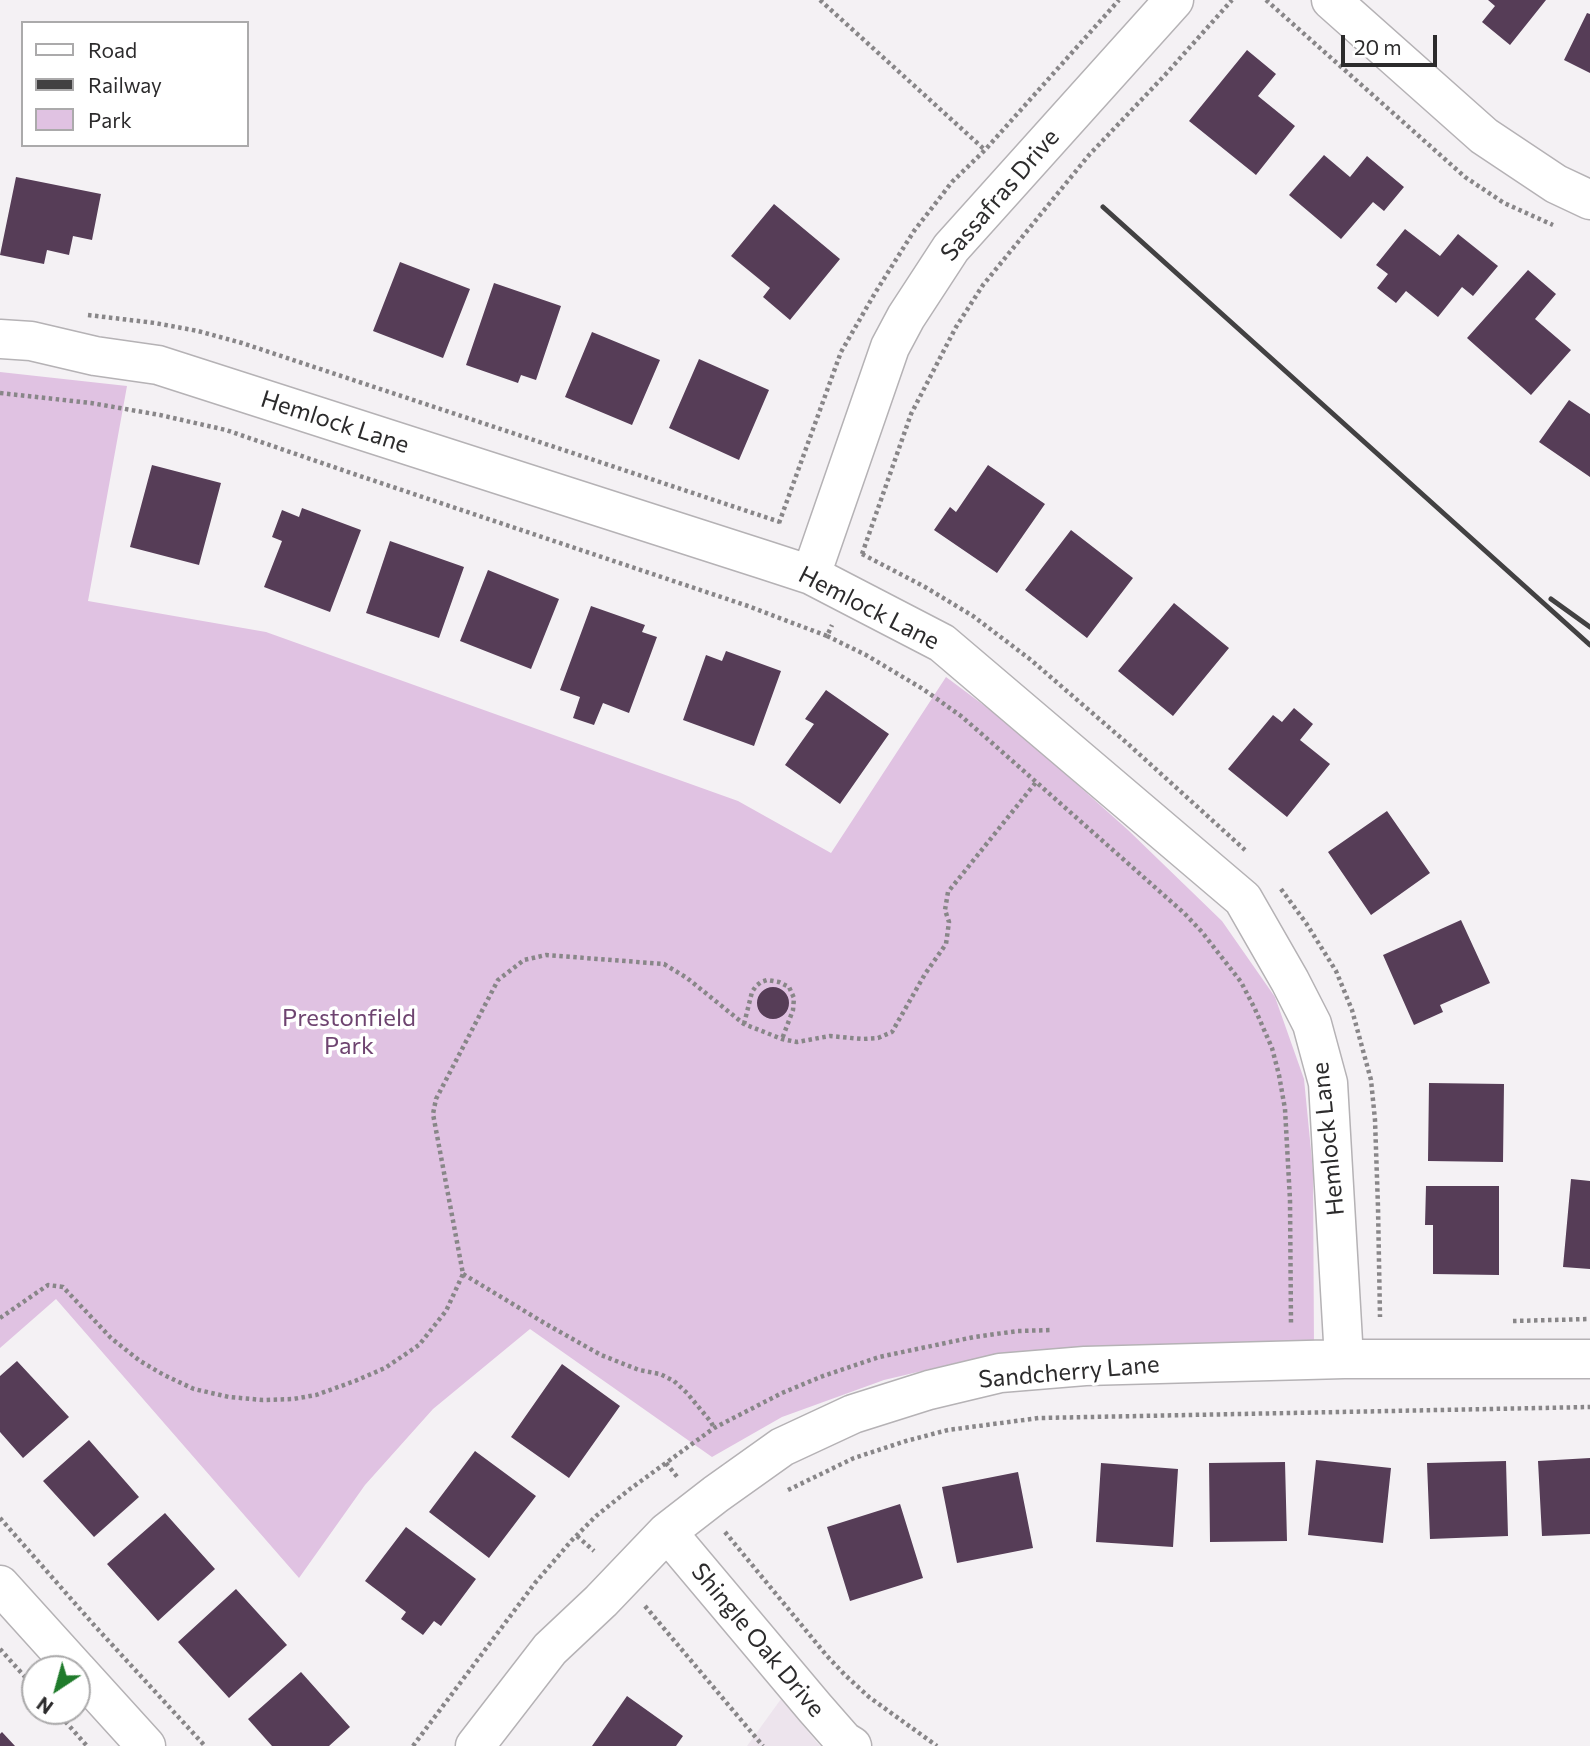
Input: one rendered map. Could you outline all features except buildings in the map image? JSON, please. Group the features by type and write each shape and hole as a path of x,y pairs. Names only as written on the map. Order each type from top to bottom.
{"street":[{"name":"Sassafras Drive","path":"811,575 890,347 906,317 951,248 1174,0"},
{"path":"1331,0 1484,136 1556,184 1590,200"},
{"name":"Hemlock Lane","path":"0,339 31,341 95,356 158,365 811,575 942,643 1243,900 1284,970 1312,1024 1328,1083 1344,1359"},
{"name":"Sandcherry Lane","path":"475,1746 550,1649 601,1601 667,1532 782,1447 853,1414 929,1390 1000,1373 1085,1366 1344,1359 1590,1359"},
{"name":"Shingle Oak Drive","path":"667,1532 815,1708 852,1746"},
{"path":"0,1585 64,1655"},
{"path":"91,1685 146,1746"}],"path":[{"path":"820,0 1014,177"},
{"path":"862,554 911,414 956,327 983,285 1089,155 1231,0"},
{"path":"78,314 155,323 242,343 780,522"},
{"path":"0,393 90,403 226,430 748,606 827,636 866,655 933,695 1037,781 1184,913 1241,982 1272,1048 1285,1109 1290,1200 1291,1324"},
{"path":"827,636 837,615"},
{"path":"0,1318 48,1286 63,1287 111,1338 140,1361 194,1389 229,1397 263,1400 316,1395 385,1368 419,1345 446,1311 463,1274 432,1114 436,1099 498,981 524,960 546,955 664,964 687,978 744,1024 782,1039 797,1042 830,1036 878,1038 892,1032 925,974 946,944 949,922 945,910 948,892 1037,781"},
{"path":"744,1024 756,986 767,980 779,982 789,987 794,998 793,1010 782,1039"},
{"path":"413,1746 535,1583 577,1536 596,1516 630,1489 714,1428 712,1422 674,1381 601,1355 463,1274"},
{"path":"778,1495 844,1462 906,1441 948,1430 1028,1419 1590,1407"},
{"path":"666,1463 678,1478"},
{"path":"0,1518 205,1746"},
{"path":"728,1525 722,1529 827,1656 869,1697 937,1746"},
{"path":"577,1536 594,1551"},
{"path":"639,1598 763,1746"},
{"path":"0,1649 21,1672"},
{"path":"68,1725 87,1746"}],"shaded area":[{"path":"781,1699 820,1746 747,1746"}],"green space":[{"name":"Prestonfield Park","path":"0,372 127,386 88,601 266,632 738,801 831,853 946,677 1013,727 1128,830 1222,921 1275,997 1304,1079 1313,1171 1314,1349 1074,1351 960,1362 884,1380 782,1417 712,1457 530,1329 433,1409 365,1485 299,1578 56,1299 0,1348"}],"railway":[{"path":"1103,207 1590,645"},
{"path":"1551,599 1590,627"}]}
